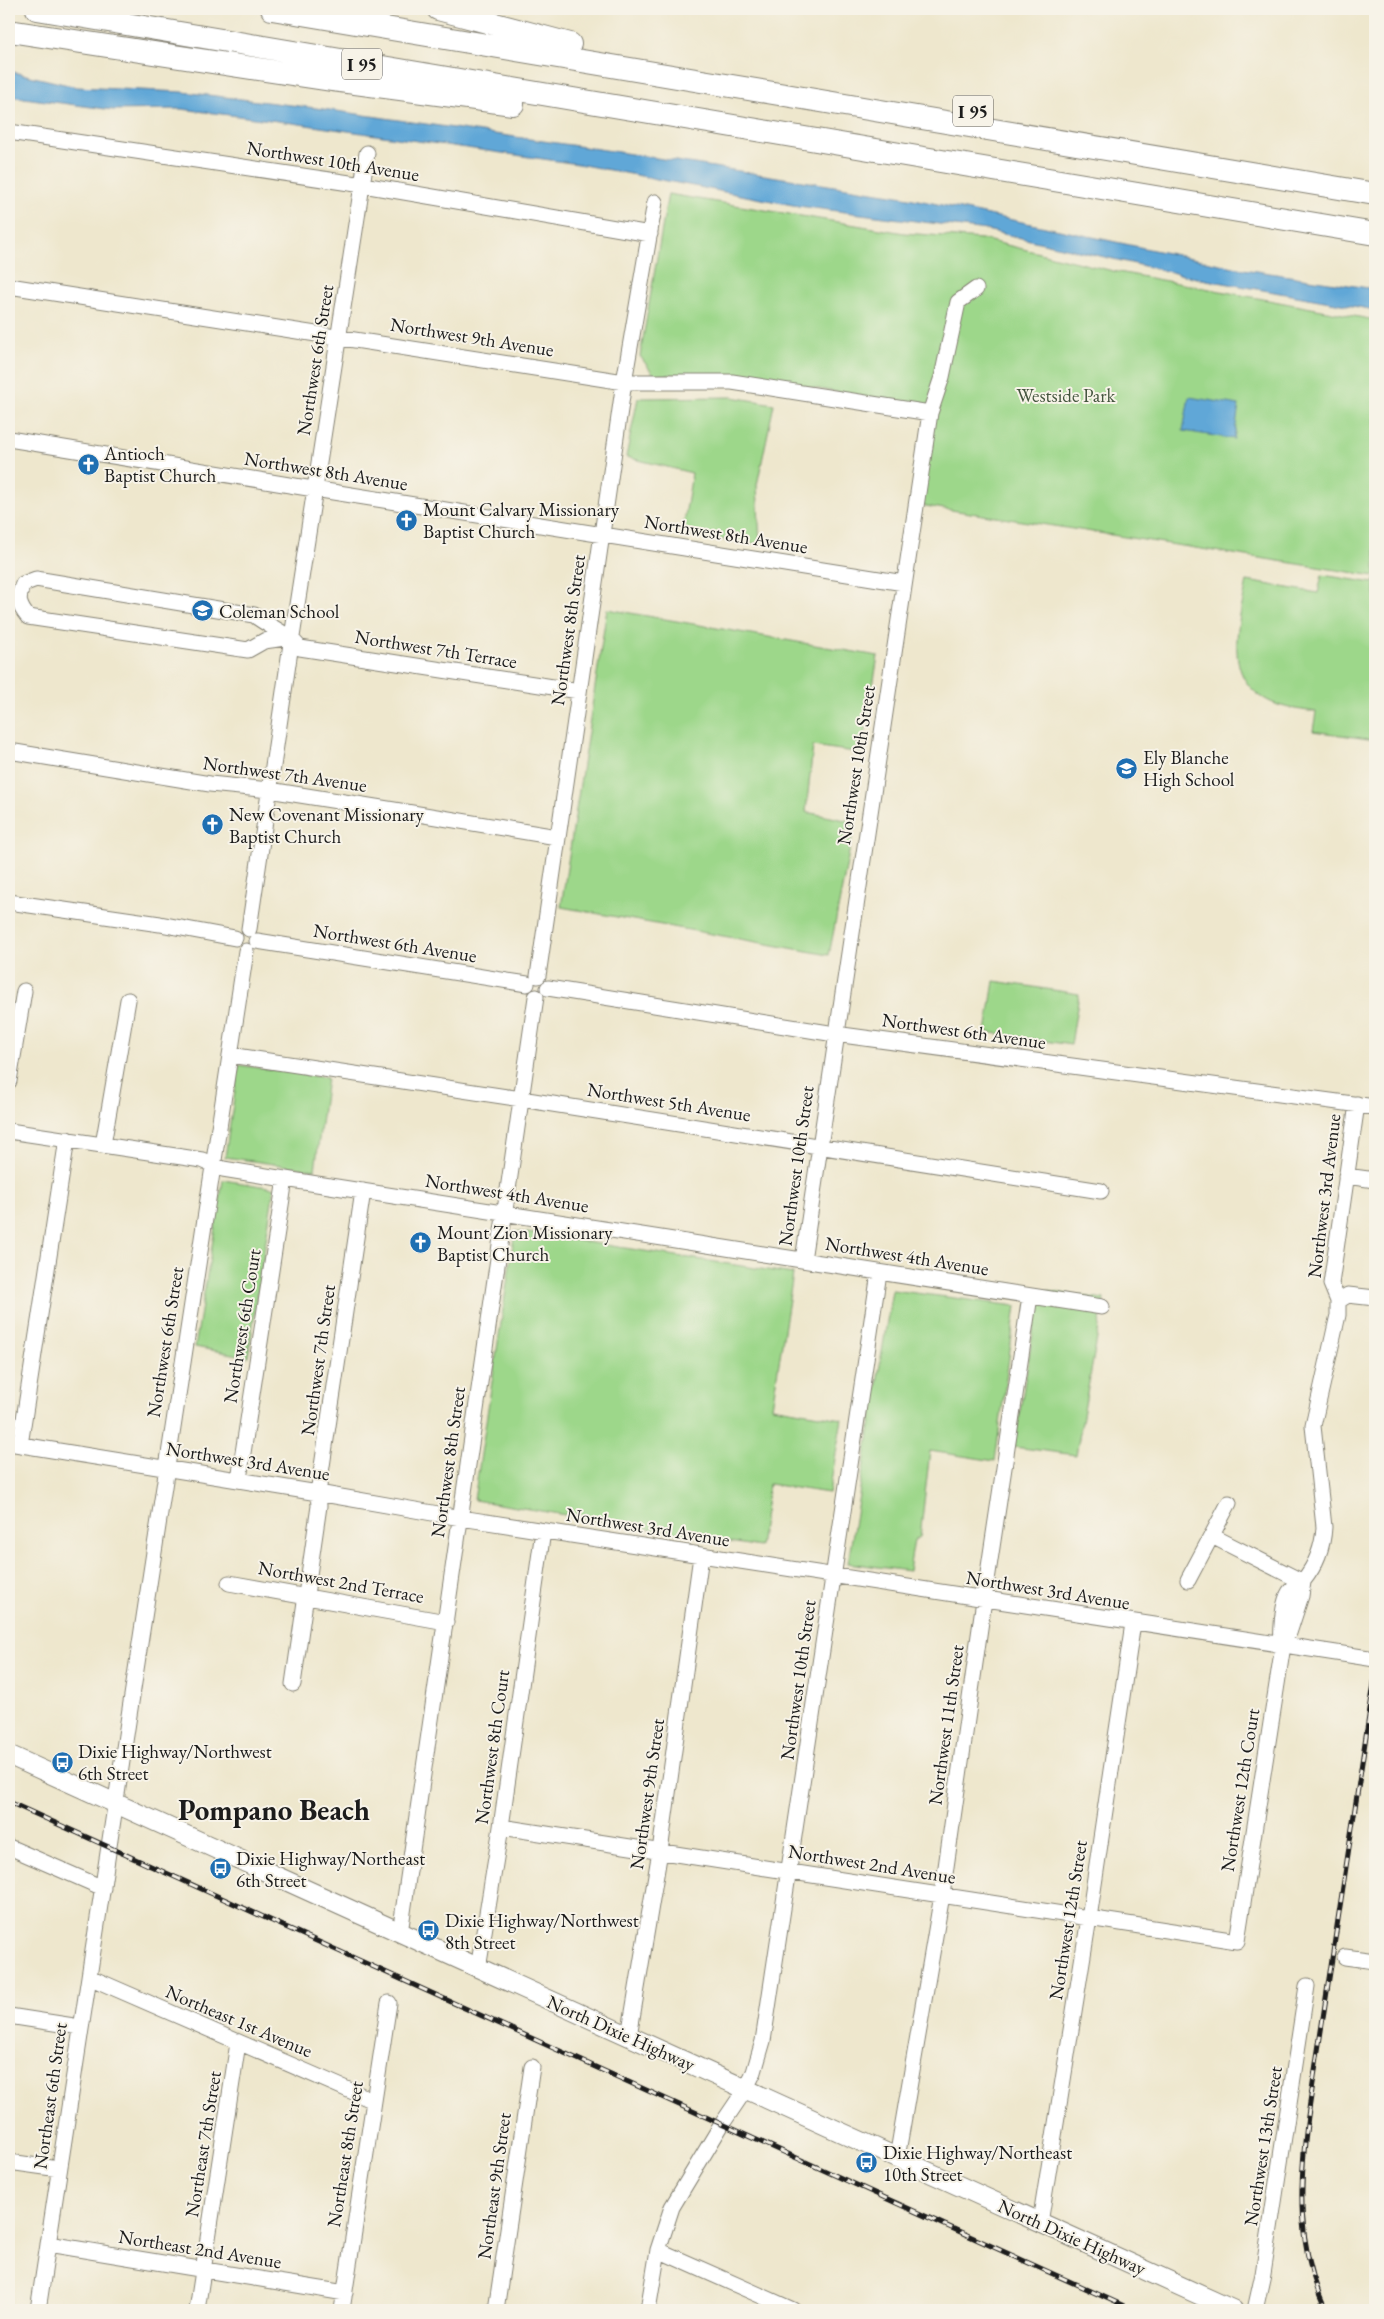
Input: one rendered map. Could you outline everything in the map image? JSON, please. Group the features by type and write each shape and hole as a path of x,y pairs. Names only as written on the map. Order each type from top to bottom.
{"highway":[{"name":"I 95","path":"37,9 1375,234"},
{"path":"122,9 1375,220"},
{"path":"272,9 1375,194"},
{"name":"I 95","path":"362,9 1375,179"},
{"path":"438,9 570,44"},
{"path":"9,25 98,43"},
{"path":"9,30 331,80 602,116 686,118"}],"main road":[{"name":"North Dixie Highway","path":"9,1755 1233,2310"}],"street":[{"name":"Northwest 10th Avenue","path":"9,132 363,185 650,234"},
{"name":"Northwest 6th Street","path":"253,935 269,790 367,153"},
{"name":"Northwest 8th Street","path":"533,980 557,837 624,382 655,202"},
{"name":"Northwest 9th Avenue","path":"9,286 624,382 732,382 930,412"},
{"name":"Northwest 10th Street","path":"803,1260 835,1034 930,412 942,377 958,302 976,288"},
{"name":"Northwest 8th Avenue","path":"9,439 315,490 904,583"},
{"name":"Northwest 7th Terrace","path":"292,637 264,641 248,650 28,617 20,607 18,596 23,584 36,579 254,615 292,637 300,648 579,691"},
{"name":"Northwest 7th Avenue","path":"9,751 210,784 269,790 557,837"},
{"path":"9,902 160,924 236,938"},
{"path":"242,930 253,935 255,947 246,951 236,945 236,938 242,930"},
{"name":"Northwest 6th Avenue","path":"253,935 533,980"},
{"name":"Northwest 6th Street","path":"103,1888 246,951"},
{"path":"533,980 547,981 542,992"},
{"path":"9,1081 24,991"},
{"name":"Northwest 8th Street","path":"400,1933 461,1518 503,1212 521,1098 542,992"},
{"name":"Northwest 6th Avenue","path":"542,992 835,1034 1375,1107"},
{"path":"103,1145 128,1000"},
{"name":"Northwest 5th Avenue","path":"230,1055 521,1098 1101,1191"},
{"name":"Northwest 3rd Avenue","path":"1282,1644 1285,1604 1290,1590 1303,1582 1320,1555 1323,1543 1324,1527 1313,1426 1338,1315 1338,1301 1331,1284 1356,1104"},
{"name":"Northwest 4th Avenue","path":"9,1130 202,1160 213,1166 285,1179 1102,1307"},
{"path":"14,1444 67,1139"},
{"path":"1346,1176 1375,1180"},
{"name":"Northwest 6th Court","path":"239,1479 285,1179"},
{"name":"Northwest 7th Street","path":"293,1684 319,1506 318,1492 362,1191"},
{"name":"Northwest 10th Street","path":"648,2310 658,2250 672,2207 722,2124 745,2090 753,2074 764,2041 878,1273"},
{"path":"1338,1301 1348,1295 1375,1298"},
{"name":"Northwest 11th Street","path":"897,2158 942,1894 1030,1296"},
{"name":"Northwest 3rd Avenue","path":"14,1444 239,1479 461,1518 701,1556 1375,1659"},
{"path":"1188,1580 1228,1503"},
{"name":"Northwest 8th Court","path":"478,1969 501,1826 543,1531"},
{"path":"1212,1536 1303,1582"},
{"name":"Northwest 9th Street","path":"629,2036 660,1851 701,1556"},
{"name":"Northwest 2nd Terrace","path":"228,1583 306,1595 446,1622"},
{"name":"Northwest 12th Street","path":"1040,2223 1089,1918 1133,1623"},
{"name":"Northwest 12th Court","path":"1237,1941 1282,1644"},
{"name":"Northwest 2nd Avenue","path":"501,1826 1237,1941"},
{"path":"9,1847 103,1888"},
{"name":"Northeast 6th Street","path":"38,2310 80,2027 103,1888"},
{"path":"1345,1957 1375,1961"},
{"name":"Northeast 1st Avenue","path":"89,1977 374,2101"},
{"name":"Northwest 13th Street","path":"1255,2310 1263,2274 1307,1986"},
{"name":"Northeast 8th Street","path":"342,2310 388,2003"},
{"path":"9,2016 80,2027"},
{"name":"Northeast 7th Street","path":"197,2310 238,2043"},
{"name":"Northeast 9th Street","path":"496,2310 532,2067"},
{"path":"9,2162 59,2169"},
{"name":"Northeast 2nd Avenue","path":"48,2244 345,2293"},
{"path":"658,2250 792,2310"}],"green space":[{"name":"Westside Park","path":"668,194 904,233 982,239 1113,271 1375,320 1375,576 919,505 934,409 790,384 712,374 654,375 640,356"},
{"path":"732,397 774,404 757,485 760,544 682,535 692,473 626,457 638,398"},
{"path":"1322,575 1373,583 1375,578 1375,740 1313,731 1316,712 1278,705 1259,695 1247,683 1240,668 1237,652 1237,635 1247,581 1318,593"},
{"path":"607,609 878,656 862,753 813,746 806,812 855,822 829,955 561,907"},
{"path":"994,981 1079,994 1071,1045 986,1032"},
{"path":"239,1065 327,1078 315,1170 225,1157"},
{"path":"223,1180 274,1188 248,1357 195,1347"},
{"path":"515,1231 793,1274 772,1407 842,1419 829,1493 769,1484 760,1547 474,1500"},
{"path":"892,1290 1016,1306 995,1461 930,1451 920,1537 914,1540 909,1571 848,1563"},
{"path":"1040,1290 1104,1299 1076,1455 1014,1447"}],"water":[{"path":"9,71 77,87 183,92 316,108 612,151 904,197 1243,269 1375,289 1375,310 1201,279 986,230 798,206 578,164 181,109 113,110 9,96"},
{"path":"1189,397 1239,405 1234,439 1183,431"}],"railway":[{"path":"1326,2310 1316,2286 1305,2239 1302,2215 1303,2167 1308,2116 1375,1677"},
{"path":"9,1802 1133,2310"}],"place":[{"name":"Antioch Baptist Church","path":"88,464"},
{"name":"Mount Calvary Missionary Baptist Church","path":"407,520"},
{"name":"Coleman School","path":"203,611"},
{"name":"Ely Blanche High School","path":"1127,768"},
{"name":"New Covenant Missionary Baptist Church","path":"213,825"},
{"name":"Mount Zion Missionary Baptist Church","path":"421,1243"},
{"name":"Dixie Highway/Northwest 6th Street","path":"62,1762"},
{"name":"Dixie Highway/Northeast 6th Street","path":"220,1869"},
{"name":"Dixie Highway/Northwest 8th Street","path":"429,1931"},
{"name":"Dixie Highway/Northeast 10th Street","path":"867,2163"}],"district":[{"name":"Pompano Beach","path":"274,1810"}]}
